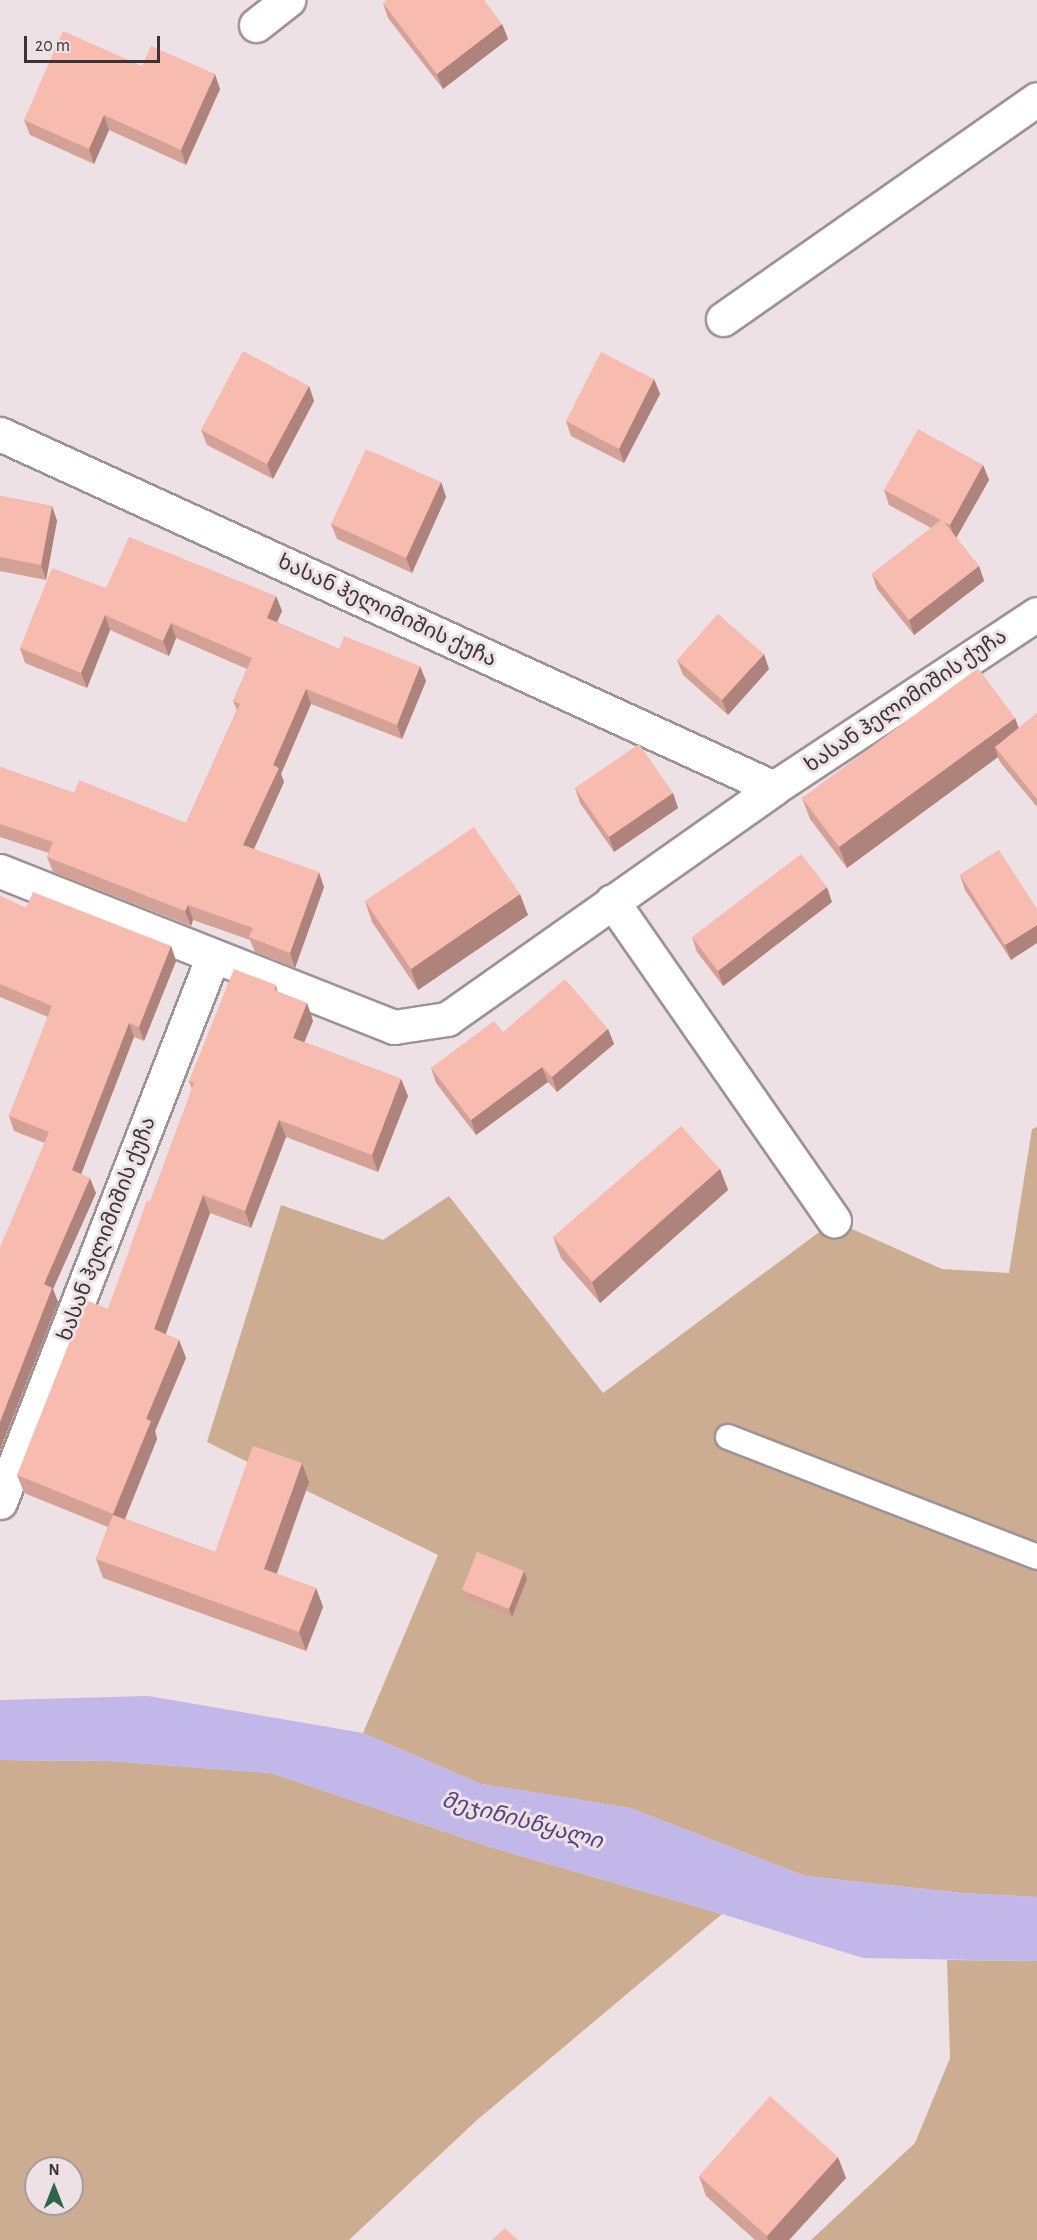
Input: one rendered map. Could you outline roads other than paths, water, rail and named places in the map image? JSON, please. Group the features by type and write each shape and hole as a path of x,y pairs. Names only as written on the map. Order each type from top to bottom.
{"street":[{"path":"256,25 288,0"},
{"path":"723,319 1037,99"},
{"name":"ხასან ჰელიმიშის ქუჩა","path":"0,434 774,788"},
{"name":"ხასან ჰელიმიშის ქუჩა","path":"0,871 394,1027 447,1018 774,788 1037,614"},
{"path":"612,901 834,1221"},
{"name":"ხასან ჰელიმიშის ქუჩა","path":"0,1502 213,956"}],"lane":[{"path":"728,1437 1037,1557"}],"water":[{"name":"მეჯინისწყალი","path":"148,1696 363,1733 481,1784 630,1808 805,1876 962,1893 1037,1897 1037,1961 863,1958 722,1914 490,1847 271,1773 110,1761 0,1760 0,1700"}]}
